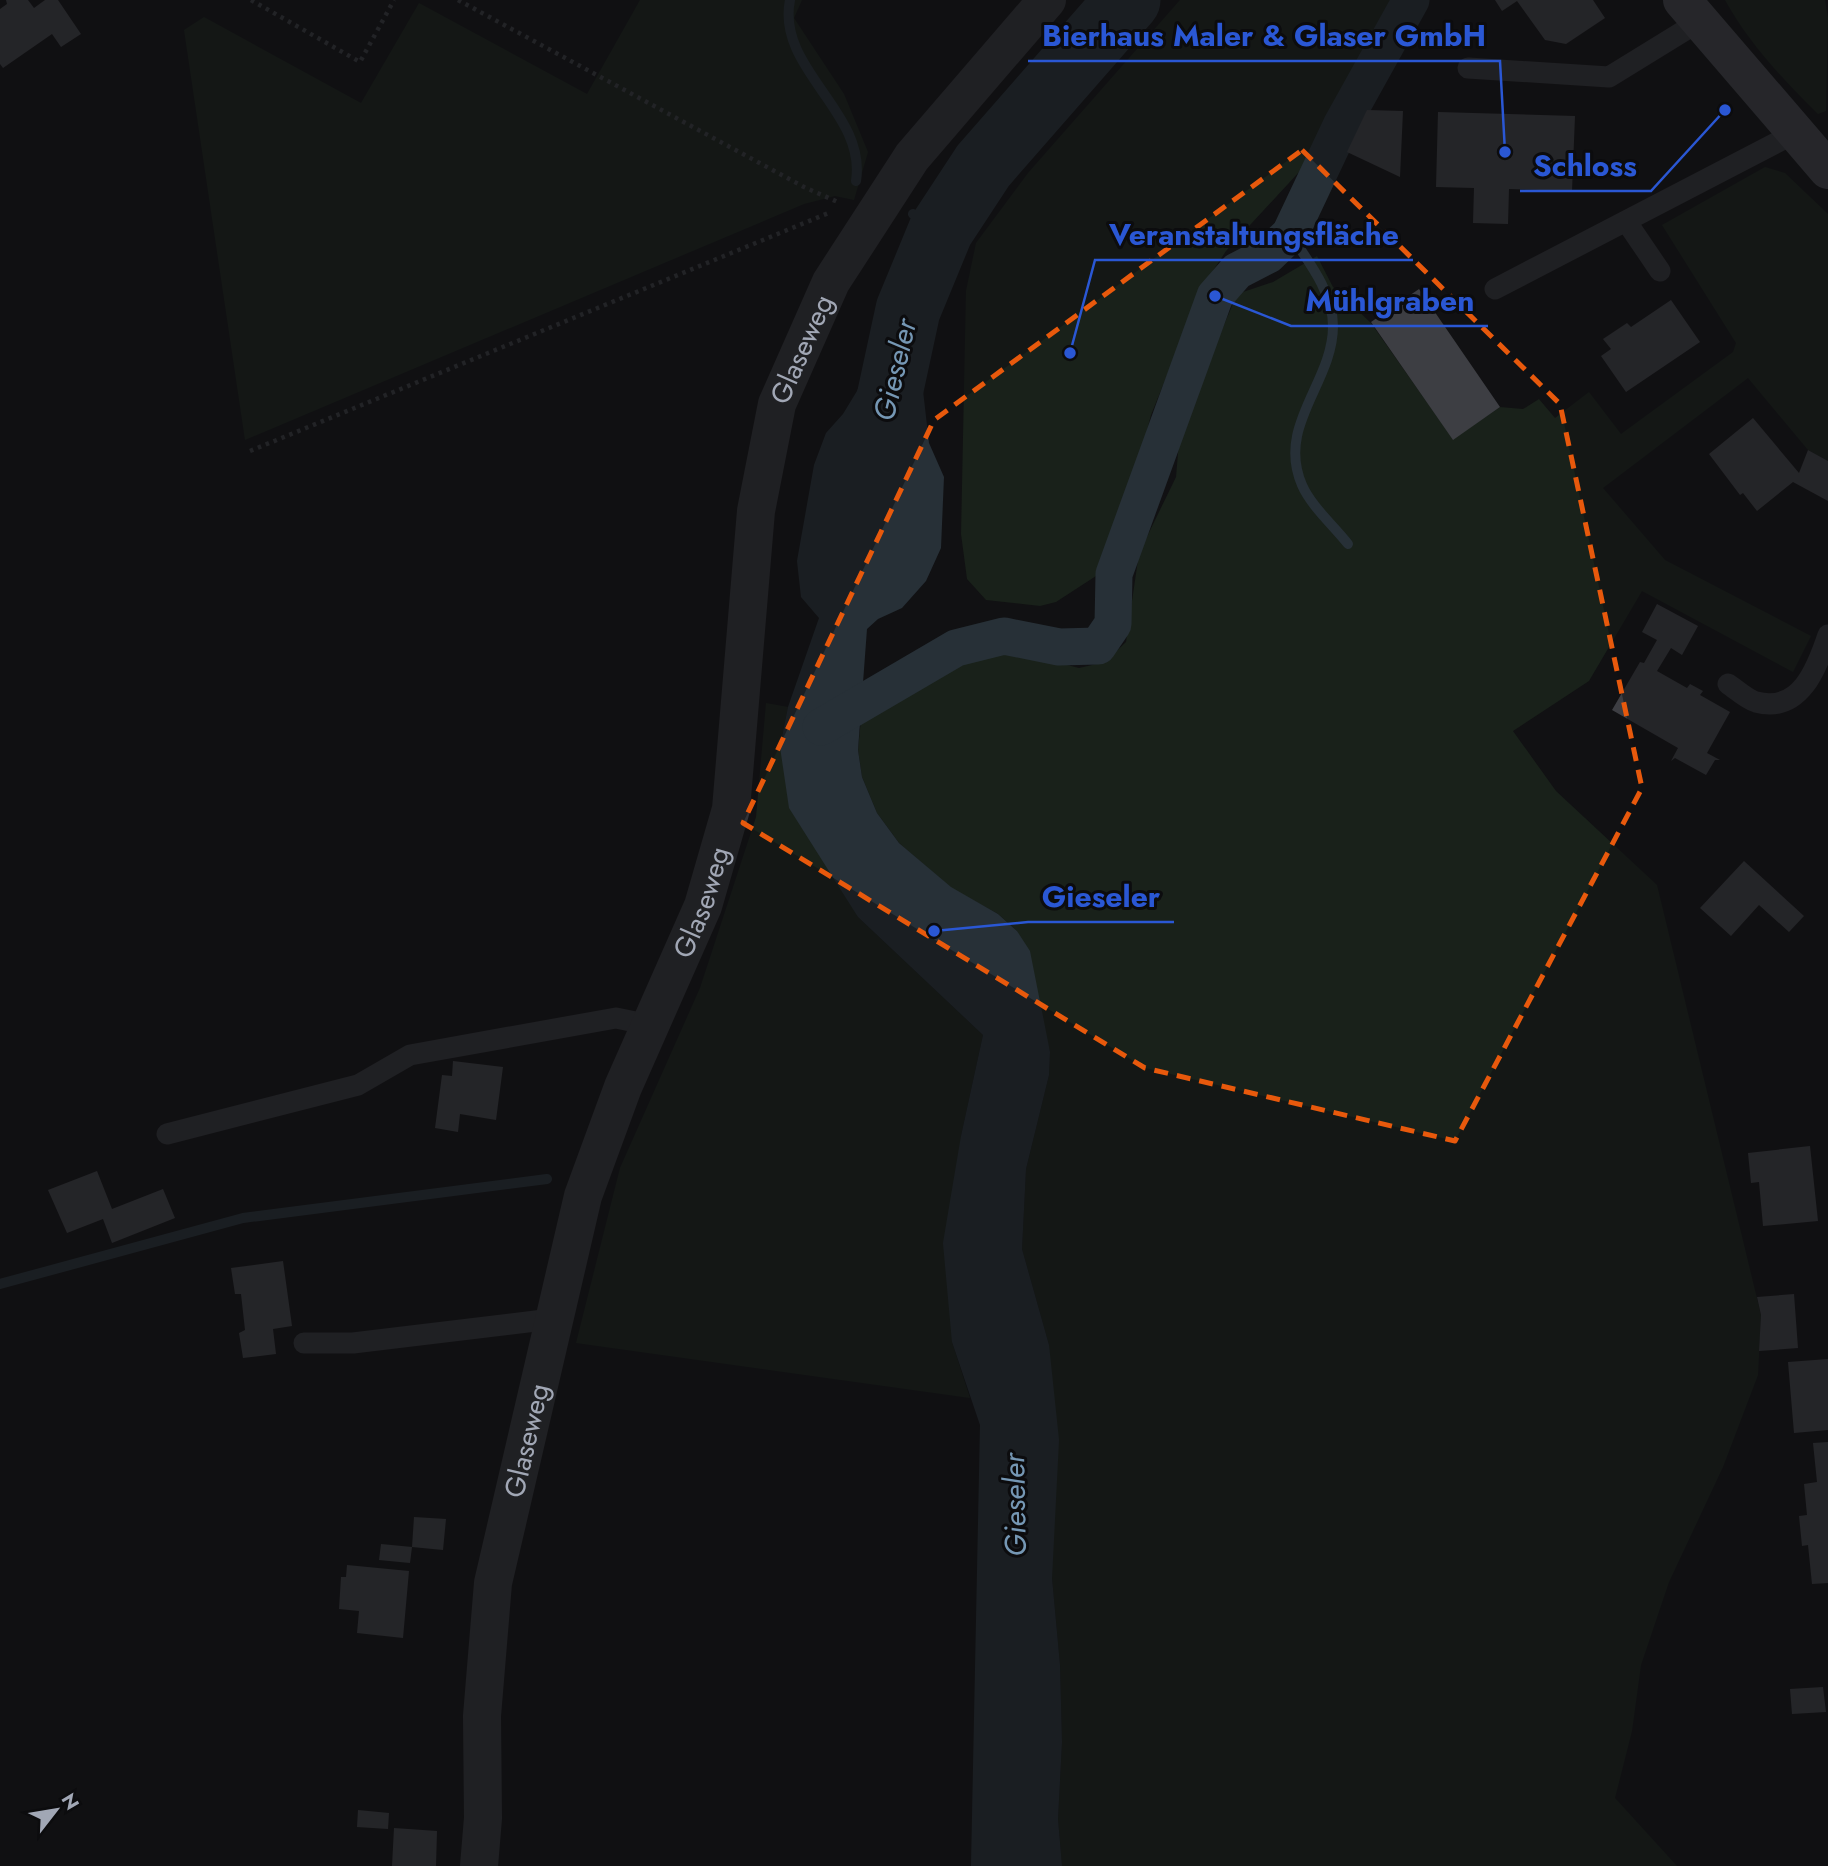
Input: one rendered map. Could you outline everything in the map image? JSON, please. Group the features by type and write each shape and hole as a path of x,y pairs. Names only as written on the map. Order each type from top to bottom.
{"main road":[{"path":"1691,10 1828,170"}],"street":[{"name":"Glaseweg","path":"479,1866 483,1818 482,1716 493,1583 552,1319 583,1196 623,1087 703,906 731,809 756,511 777,404 831,282 912,157 1047,0"}],"lane":[{"path":"1468,68 1609,77 1691,10"},
{"path":"1495,289 1795,133"},
{"path":"1626,220 1660,271"},
{"path":"1728,684 1755,702 1774,702 1794,696 1815,674 1828,635"},
{"path":"167,1134 358,1086 410,1055 616,1018 650,1025"},
{"path":"304,1343 353,1343 552,1319"}],"path":[{"path":"251,0 360,62 394,0"},
{"path":"458,0 804,187 873,217"},
{"path":"250,451 823,213 845,211 873,217"}],"highlighted area":[{"path":"1302,150 1560,404 1642,788 1455,1141 1145,1068 743,823 934,420"}],"shaded area":[{"path":"640,0 802,0 794,18 844,94 868,152 854,200 835,196 804,204 245,440 184,30 204,17 361,103 419,3 587,94"},
{"path":"1180,0 1396,0 1380,38 1353,74 1300,171 1226,251 1203,286 1151,415 1132,488 1096,576 1056,602 1040,606 986,600 967,579 961,534 966,291 976,243 1028,173"},
{"path":"1725,0 1825,0 1828,18 1826,111 1818,114 1780,75 1744,31"},
{"path":"1765,167 1785,173 1828,214 1828,461 1808,450 1748,378 1603,488 1665,560 1811,636 1793,672 1642,591 1589,681 1513,731 1556,791 1657,885 1761,1315 1758,1375 1723,1467 1669,1582 1641,1665 1632,1731 1615,1798 1677,1866 1062,1866 1058,1819 1062,1742 1060,1665 1052,1578 1049,1345 1022,1249 1026,1169 1049,1075 1050,1052 1017,931 998,914 951,888 899,843 877,813 862,777 858,750 861,719 942,671 994,654 1021,653 1079,668 1105,662 1126,642 1139,553 1176,477 1180,429 1237,294 1273,282 1317,256 1333,287 1371,323 1453,439 1500,407 1523,409 1539,399 1555,418 1589,392 1621,434 1733,352 1736,343 1662,225"},
{"path":"766,703 788,707 780,747 858,917 983,1035 961,1136 952,1342 970,1398 576,1343 620,1168 700,988 756,817"}],"water":[{"path":"908,310 922,328 922,382 929,443 944,477 941,548 926,581 902,608 878,619 867,629 858,750 862,777 877,813 899,843 951,887 998,914 1017,931 1030,951 1050,1052 1049,1075 1026,1169 1022,1249 1049,1345 1059,1440 1052,1578 1060,1665 1062,1742 1058,1819 1062,1866 971,1866 980,1425 952,1342 943,1243 961,1136 983,1035 858,917 789,808 780,747 788,707 819,618 801,597 797,561 814,465 826,433 843,414 857,391 889,317"}],"building":[{"path":"6,0 28,0 34,8 45,0 58,0 81,34 61,47 52,34 3,68 0,64 0,9 7,4"},
{"path":"1495,0 1593,0 1605,18 1566,44 1545,40 1517,1 1502,11"},
{"path":"1367,110 1403,111 1400,177 1347,152"},
{"path":"1438,112 1575,116 1572,191 1509,189 1508,224 1473,223 1474,188 1436,187"},
{"path":"1419,289 1500,407 1453,440 1371,322"},
{"path":"1671,300 1700,342 1626,392 1601,356 1611,349 1603,339 1627,323 1631,327"},
{"path":"1753,418 1799,473 1808,450 1828,461 1828,501 1793,482 1757,511 1743,493 1740,495 1709,454"},
{"path":"1657,604 1698,626 1682,655 1671,648 1657,671 1687,688 1690,684 1703,691 1700,695 1730,712 1707,753 1720,760 1715,760 1706,775 1675,758 1671,761 1678,748 1612,710 1640,662 1644,663 1657,640 1642,632"},
{"path":"1744,861 1804,916 1789,932 1759,905 1731,936 1700,908"},
{"path":"453,1061 503,1067 496,1120 460,1114 458,1132 435,1128 442,1075 452,1076"},
{"path":"1810,1146 1818,1221 1763,1226 1759,1182 1751,1183 1748,1153"},
{"path":"97,1171 112,1209 163,1189 175,1218 112,1243 103,1219 67,1233 48,1190"},
{"path":"283,1261 292,1326 273,1329 276,1354 243,1358 239,1333 245,1330 241,1294 235,1294 231,1268"},
{"path":"1794,1294 1798,1348 1759,1351 1761,1315 1757,1297"},
{"path":"1828,1359 1828,1430 1794,1433 1788,1362"},
{"path":"1828,1442 1828,1583 1812,1584 1808,1545 1802,1546 1799,1516 1807,1515 1804,1484 1817,1482 1813,1443"},
{"path":"414,1517 446,1519 443,1550 412,1547"},
{"path":"381,1544 412,1547 410,1563 379,1560"},
{"path":"347,1565 409,1571 403,1638 357,1633 359,1611 339,1609 341,1577 346,1577"},
{"path":"1823,1687 1826,1712 1792,1714 1790,1689"},
{"path":"358,1810 389,1813 388,1829 357,1827"},
{"path":"394,1828 437,1831 436,1866 392,1866"}],"waterway":[{"path":"790,0 789,25 796,48 848,133 856,156 856,181"},
{"name":"Gieseler","path":"889,398 908,310 941,230 983,166 1128,0"},
{"path":"821,727 956,648 1004,636 1059,647 1098,646 1113,624 1114,574 1215,296 1237,271 1268,255 1290,234 1342,124 1411,0"},
{"path":"913,214 941,230"},
{"path":"1290,234 1324,289 1332,313 1333,326 1331,347 1300,423 1296,463 1306,493 1348,544"},
{"path":"0,1284 243,1218 547,1179"}],"place":[{"name":"Schloss","path":"1725,110"},
{"name":"Bierhaus Maler & Glaser GmbH","path":"1505,152"},
{"name":"Mühlgraben","path":"1215,296"},
{"name":"Veranstaltungsfläche","path":"1070,353"},
{"name":"Gieseler","path":"934,931"}]}
